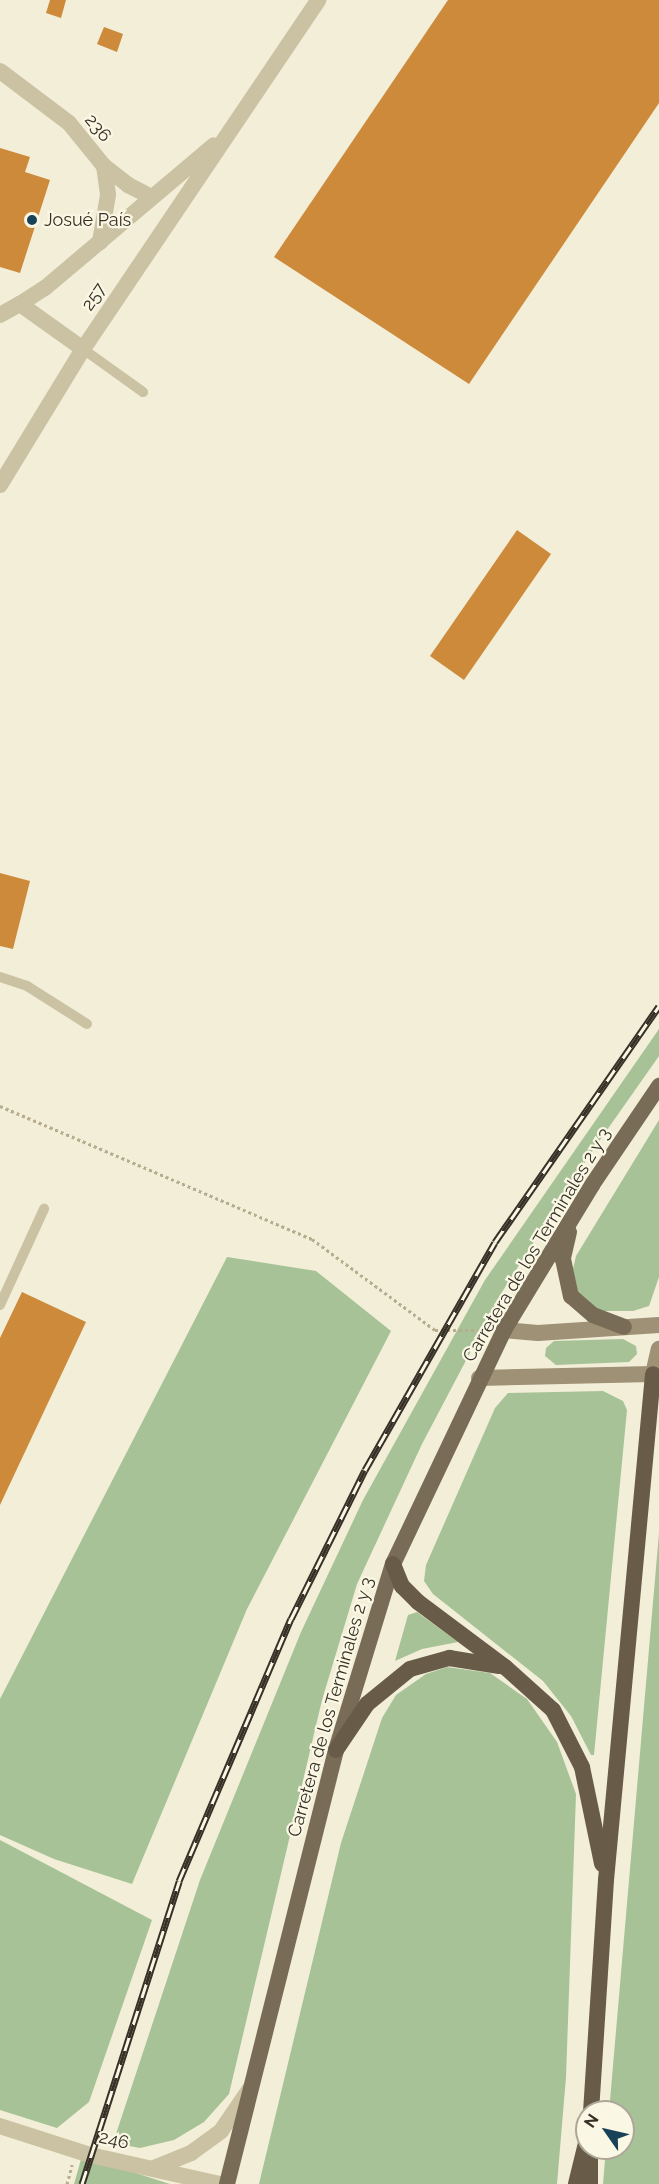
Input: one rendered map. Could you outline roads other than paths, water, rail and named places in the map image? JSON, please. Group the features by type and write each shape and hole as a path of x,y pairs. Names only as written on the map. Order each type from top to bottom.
{"highway":[{"path":"592,2100 606,1880 656,1374"},
{"path":"393,1564 402,1586 418,1602 505,1667 553,1710 572,1742 582,1767 606,1880"},
{"path":"336,1750 367,1704 410,1669 448,1658 505,1667"},
{"path":"576,2184 582,2160"},
{"path":"590,2160 590,2184"}],"main road":[{"name":"Carretera de los Terminales 2 y 3","path":"227,2184 336,1750 393,1564 479,1378 504,1330 573,1216 659,1086"},
{"path":"573,1216 562,1259 571,1296 593,1315 624,1327"},
{"path":"504,1330 538,1333 659,1325"},
{"path":"479,1378 656,1374 659,1348"}],"street":[{"name":"257","path":"0,485 83,349 318,0"},
{"name":"236","path":"0,71 69,123 104,166 108,195 100,242"},
{"name":"257","path":"0,315 20,304 100,242 150,196 227,135"},
{"path":"104,166 128,185 150,196"},
{"path":"20,304 83,349"},
{"path":"152,2168 177,2161 212,2138 250,2090"},
{"name":"246","path":"0,2126 90,2155 220,2184"}],"lane":[{"path":"83,349 143,392"},
{"path":"0,977 27,986 87,1024"},
{"path":"0,1305 44,1209"}],"railway":[{"path":"82,2184 179,1881 291,1619 365,1470 495,1242 659,1006"}],"place":[{"name":"Josué País","path":"32,220"}]}
